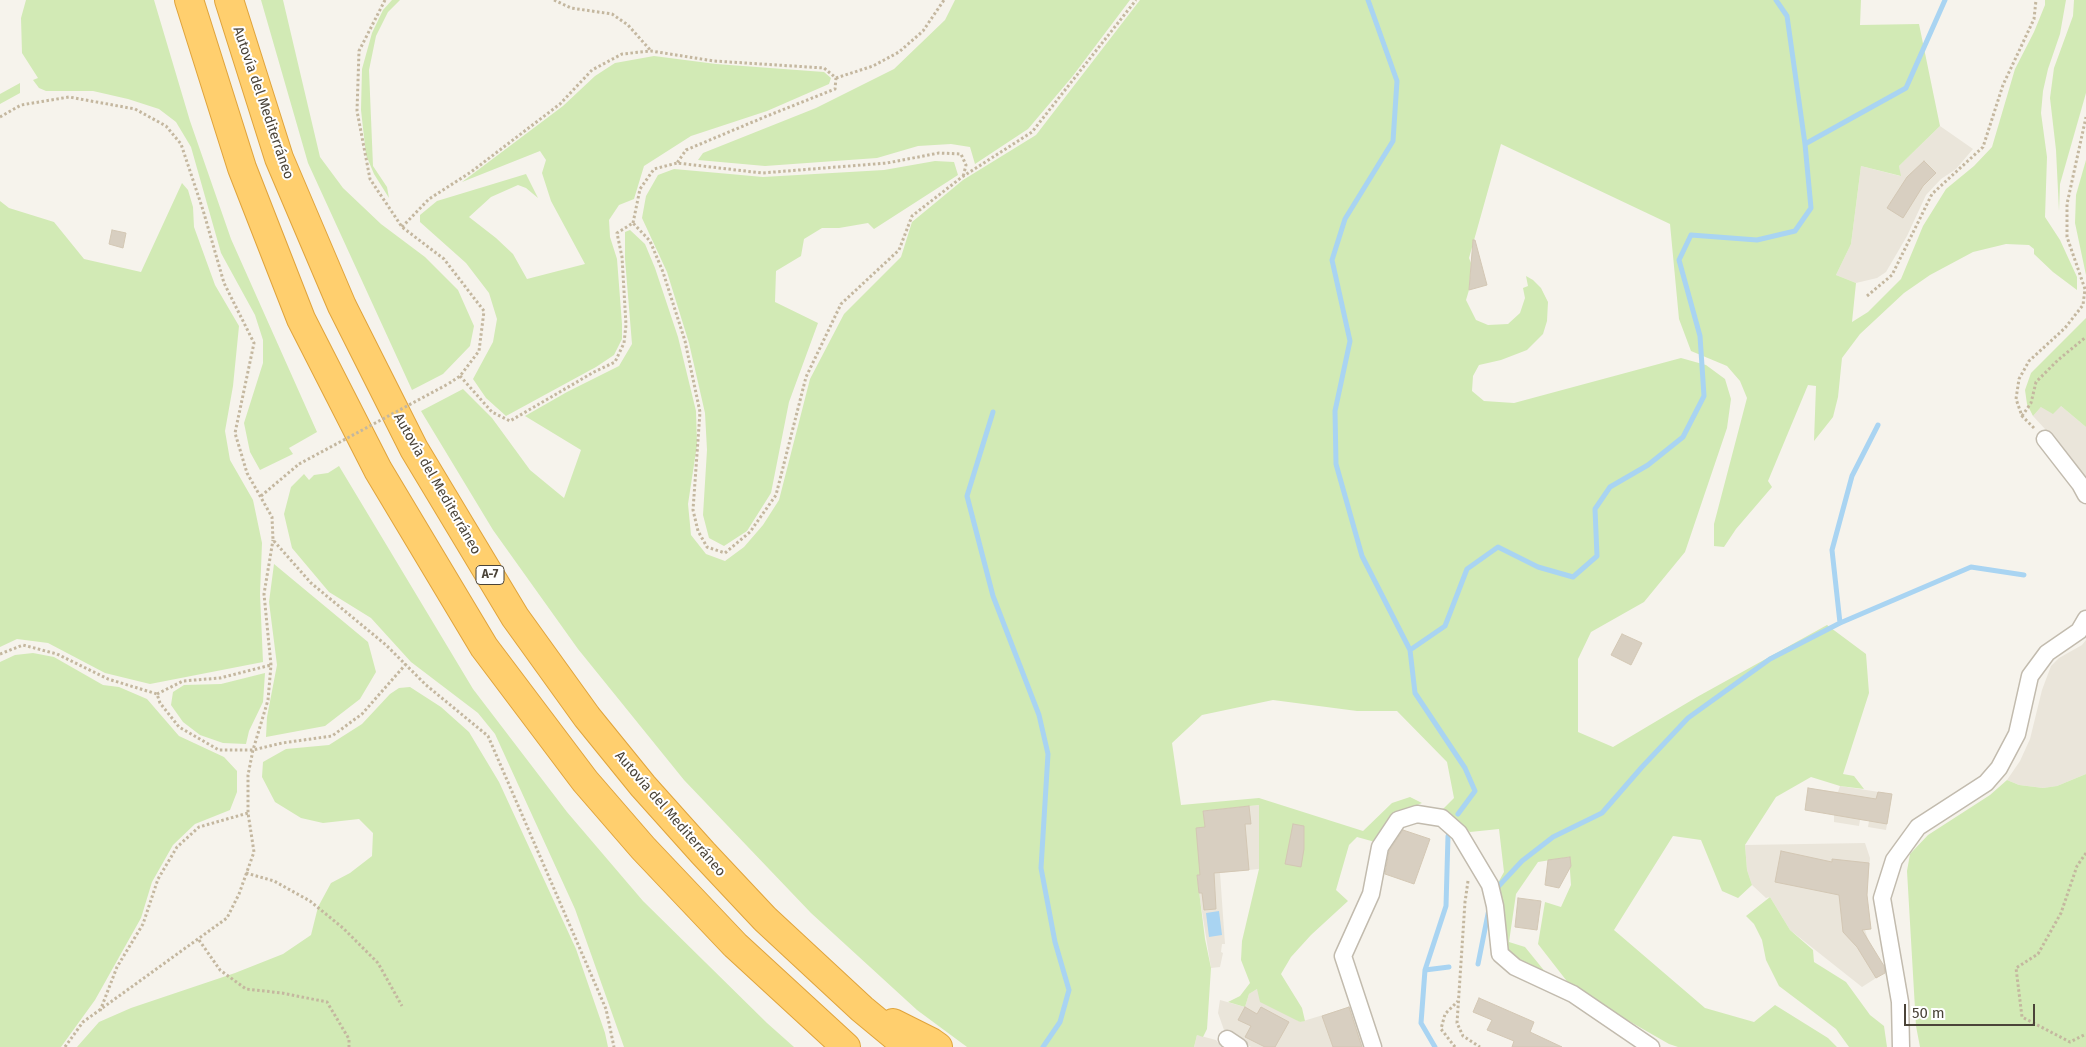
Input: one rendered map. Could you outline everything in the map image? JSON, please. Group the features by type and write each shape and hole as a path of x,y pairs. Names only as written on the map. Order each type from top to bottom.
{"highway":[{"path":"189,0 242,168 302,320 378,470 484,647 585,781 643,848 735,946 846,1047"},
{"name":"Autovía del Mediterráneo","path":"229,0 278,158 342,306 414,449 515,616 587,717 643,786 703,853 765,919 862,1009 908,1047"},
{"path":"787,994 818,1047"},
{"path":"862,1009 938,1047"}],"street":[{"path":"2044,439 2080,484 2086,496"},
{"path":"1901,1047 1900,1002 1882,898 1894,860 1918,827 1986,783 1999,768 2017,734 2030,676 2047,653 2080,631 2086,619"},
{"path":"1373,1047 1343,956 1371,894 1380,847 1398,820 1417,814 1442,818 1459,833 1473,856 1490,885 1495,906 1500,954 1515,967 1573,994 1651,1047"}],"path":[{"path":"261,496 299,464 448,384 460,376 479,351 484,311 444,259 402,227 370,179 357,111 359,51 385,0"},
{"path":"554,0 571,8 612,14 628,26 651,51"},
{"path":"836,78 873,66 899,52 923,31 944,0"},
{"path":"632,223 650,241 663,272 685,341 700,412 693,510 698,531 707,547 725,553 750,532 776,495 806,377 841,304 899,250 912,216 962,177 1032,132 1136,0"},
{"path":"1867,296 1892,275 1932,194 1983,147 2003,85 2034,18 2036,0"},
{"path":"402,227 429,199 471,172 560,104 592,70 622,54 651,51 714,61 824,68 836,78"},
{"path":"677,163 686,150 835,89 836,78"},
{"path":"0,117 21,105 69,97 135,109 166,126 181,144 203,210 224,283 254,343 235,433 247,474 272,517 273,540 264,594 271,665 268,700 252,750 248,775 248,813 254,852 239,894 227,918 199,940 154,969 100,1012 83,1022 65,1047"},
{"path":"2044,439 2022,416 2016,399 2019,379 2029,361 2065,328 2083,305 2085,289 2067,237 2067,204 2086,116"},
{"path":"460,376 492,412 510,421 594,372 615,362 624,343 626,325 622,257 617,233 632,223 640,189 654,169 677,163 762,173 887,163 939,153 961,154 966,165 962,177"},
{"path":"2022,416 2031,402 2036,382 2058,360 2086,337"},
{"path":"273,540 311,583 386,645 426,685 488,736 606,1009 614,1047"},
{"path":"0,654 23,645 57,654 108,679 157,694 183,682 220,678 271,665"},
{"path":"157,694 160,703 179,727 219,750 252,750 332,736 362,714 406,664"},
{"path":"100,1012 117,967 143,924 158,879 177,847 199,828 248,813"},
{"path":"2086,853 2077,866 2061,913 2038,954 2016,968 2022,1017 2070,1042 2086,1034"},
{"path":"1473,856 1465,902 1457,1023 1463,1036 1480,1047"},
{"path":"246,873 274,881 310,901 344,928 378,963 402,1006"},
{"path":"199,940 220,970 246,989 327,1002 349,1039 349,1047"},
{"path":"1455,1047 1441,1029 1445,1014 1458,1000"}],"shaded area":[{"path":"1940,126 1973,149 1956,169 1941,179 1926,195 1907,236 1886,272 1877,278 1856,283 1836,275 1851,244 1861,166 1900,176 1899,166"},
{"path":"2061,406 2086,427 2086,483 2069,455 2033,416 2041,407"},
{"path":"2086,640 2086,774 2057,786 2043,788 2019,785 2007,780 2020,761 2030,739 2042,690 2051,666 2059,658 2082,645"},
{"path":"1840,786 1892,794 1886,830 1868,827 1869,821 1860,820 1859,826 1834,822 1834,815 1805,810 1808,788 1838,792"},
{"path":"1259,805 1259,869 1220,873 1225,944 1222,944 1221,952 1223,953 1220,967 1211,968 1197,875 1200,875 1196,828 1203,811"},
{"path":"1865,843 1870,858 1867,895 1871,929 1865,930 1869,942 1887,971 1862,987 1790,930 1770,897 1766,898 1752,885 1747,870 1745,845"},
{"path":"1257,989 1300,1022 1353,1006 1367,1047 1251,1047 1224,1030 1218,1013 1220,1000 1245,1007 1249,994"},
{"path":"1197,1035 1216,1040 1222,1047 1194,1047"}],"green space":[{"path":"26,0 154,0 190,121 231,239 317,432 289,448 293,454 260,470 250,452 244,423 263,363 263,340 255,315 221,253 191,147 176,122 159,109 93,91 46,91 39,88 33,80 38,78 22,53 21,18"},
{"path":"261,0 283,0 320,157 343,188 381,224 425,257 458,290 474,326 470,346 443,374 412,390 308,163"},
{"path":"392,0 400,0 388,12 376,36 369,70 373,166 387,187 389,198 374,174 366,155 361,110 362,69 372,33 383,10"},
{"path":"955,0 1130,0 1072,77 1028,129 975,164 970,147 951,144 918,146 877,158 765,166 698,160 703,153 816,108 894,69 945,20"},
{"path":"1140,0 1861,0 1860,25 1919,24 1940,126 1899,166 1901,176 1861,166 1851,244 1836,275 1856,283 1852,322 1868,312 1901,279 1923,226 1946,189 1974,166 1992,147 2015,69 2034,32 2045,5 2045,0 2066,0 2060,34 2043,91 2041,113 2047,157 2045,217 2060,240 2077,277 2077,290 2053,272 2034,254 2034,249 2029,245 2006,244 1973,252 1930,275 1904,293 1860,334 1842,358 1838,397 1833,417 1814,441 1816,386 1808,385 1768,481 1772,487 1736,529 1724,547 1714,546 1714,524 1747,398 1740,381 1727,366 1691,351 1679,319 1670,224 1501,144 1469,258 1471,263 1469,290 1466,300 1476,320 1488,325 1508,324 1520,313 1525,298 1523,288 1528,286 1526,276 1541,288 1548,302 1547,321 1543,334 1527,350 1501,360 1479,365 1473,376 1472,391 1484,401 1514,403 1681,358 1706,365 1725,379 1731,399 1727,428 1685,552 1644,602 1591,632 1578,659 1578,732 1613,747 1697,697 1827,625 1866,654 1869,693 1843,774 1854,776 1864,789 1840,786 1811,777 1776,797 1745,845 1747,870 1752,885 1738,898 1722,891 1701,840 1673,836 1614,930 1705,1008 1754,1022 1775,1005 1828,1038 1837,1047 1678,1047 1669,1044 1573,989 1538,944 1545,902 1561,907 1571,885 1569,857 1538,862 1516,894 1509,942 1525,947 1551,979 1522,966 1504,948 1499,881 1504,872 1499,829 1470,832 1443,809 1454,798 1447,762 1397,711 1357,711 1273,700 1202,715 1172,743 1181,805 1259,798 1363,831 1392,803 1410,797 1422,803 1405,810 1375,842 1357,837 1349,845 1336,890 1348,901 1311,935 1291,957 1281,974 1302,1008 1305,1021 1300,1022 1260,1002 1257,989 1249,994 1245,1007 1228,1002 1240,996 1250,983 1241,960 1242,941 1259,869 1259,805 1203,811 1205,827 1200,875 1197,875 1205,939 1211,968 1207,1029 1203,1037 1197,1035 1194,1047 967,1047 917,1010 811,913 684,780 578,649 493,530 421,411 463,389 492,418 530,470 564,498 581,450 525,416 619,366 632,344 625,259 625,232 630,230 645,244 655,268 678,337 696,411 697,445 688,504 691,535 706,554 725,561 744,547 763,525 779,500 810,379 844,314 901,257 912,222 963,180 1036,135"},
{"path":"2074,0 2086,0 2086,93 2060,184 2059,211 2056,150 2050,98 2054,68 2073,16"},
{"path":"654,56 716,64 824,72 831,78 829,84 767,111 691,136 644,166 634,199 619,205 609,220 610,237 617,259 622,324 622,339 614,355 596,367 506,416 486,398 473,379 493,342 497,319 489,293 466,263 420,222 420,215 437,201 526,174 538,198 526,188 518,185 491,197 469,217 513,254 527,279 585,264 551,201 542,173 546,160 540,151 462,182 563,106 595,76 615,63"},
{"path":"20,83 20,93 0,104 0,94"},
{"path":"2086,160 2086,275 2075,223 2076,195"},
{"path":"935,161 954,162 958,175 874,229 868,223 839,228 822,228 804,239 801,256 776,271 775,302 818,323 789,402 771,493 747,531 724,546 709,538 703,515 707,450 705,413 689,343 667,272 642,218 646,196 658,175 674,169 763,177 884,170"},
{"path":"182,183 188,190 193,207 194,227 215,285 239,326 233,386 225,431 230,460 253,500 262,543 260,594 263,662 150,684 105,673 48,643 17,639 0,647 0,201 9,208 54,222 84,259 141,272"},
{"path":"2086,318 2086,427 2061,406 2053,414 2041,407 2033,416 2027,404 2025,390 2031,373"},
{"path":"339,466 473,689 567,812 643,901 767,1023 794,1047 624,1047 575,909 495,734 478,713 411,662 371,618 329,592 292,548 284,514 291,487 304,474 309,480 314,475 328,473"},
{"path":"274,564 368,642 376,672 360,699 325,726 266,737 267,717 277,665 269,602"},
{"path":"33,653 54,657 103,685 119,687 147,699 179,736 224,757 237,771 237,792 230,810 195,824 173,845 152,882 141,918 95,1000 61,1047 0,1047 0,662 15,655"},
{"path":"265,673 263,702 249,731 246,744 223,743 200,735 183,722 171,705 173,692 184,685 221,684"},
{"path":"410,687 441,707 469,732 499,782 576,949 608,1047 77,1047 99,1022 131,1008 235,973 283,954 311,935 318,907 331,883 350,873 372,856 373,833 359,819 323,823 301,818 275,802 262,777 263,762 286,749 329,745 362,724 390,694 399,688"},
{"path":"2086,774 2086,1047 1920,1047 1916,1026 1907,871 1910,854 1928,835 1990,795 2007,780 2019,785 2043,788 2057,786"},
{"path":"1770,897 1790,930 1813,950 1814,962 1846,982 1870,1015 1884,1026 1887,1047 1849,1047 1836,1029 1779,986 1766,960 1762,940 1754,924 1746,916"}],"water":[{"path":"1219,911 1222,935 1209,937 1206,913"}],"building":[{"path":"1924,161 1936,173 1923,186 1903,218 1887,208 1907,177"},
{"path":"112,230 126,233 123,248 109,244"},
{"path":"1473,240 1475,240 1487,285 1469,290"},
{"path":"1622,634 1642,643 1631,665 1611,655"},
{"path":"1808,788 1876,799 1878,792 1892,794 1887,824 1805,810"},
{"path":"1249,806 1251,824 1245,824 1249,870 1214,873 1216,909 1204,910 1202,893 1199,893 1197,875 1200,875 1196,828 1205,827 1203,811"},
{"path":"1293,824 1304,826 1304,849 1301,867 1285,864"},
{"path":"1403,830 1430,839 1414,884 1385,874 1389,851"},
{"path":"1781,851 1832,862 1832,859 1869,863 1867,895 1871,929 1862,930 1884,966 1885,973 1876,978 1857,947 1843,932 1839,895 1775,882"},
{"path":"1570,857 1571,866 1559,888 1545,885 1548,860"},
{"path":"1518,898 1541,901 1537,930 1515,927"},
{"path":"1479,998 1534,1022 1530,1032 1562,1047 1512,1047 1514,1041 1487,1030 1492,1020 1473,1012"},
{"path":"1245,1007 1257,1014 1261,1007 1289,1022 1275,1047 1265,1047 1245,1037 1251,1026 1238,1020"},
{"path":"1349,1007 1362,1047 1333,1047 1322,1016"}],"waterway":[{"path":"1368,0 1397,81 1393,141 1345,219 1332,260 1350,341 1335,411 1336,464 1362,556 1410,650 1415,693 1465,768 1475,791 1458,814"},
{"path":"1410,650 1445,626 1467,569 1498,547 1538,567 1573,577 1597,556 1595,509 1610,487 1648,465 1683,437 1704,396 1700,336 1679,260 1691,235 1757,240 1795,231 1811,208 1805,144 1787,16 1776,0"},
{"path":"1805,144 1906,88 1945,0"},
{"path":"993,412 967,496 993,596 1039,715 1048,754 1041,868 1055,942 1069,990 1060,1022 1043,1047"},
{"path":"1840,623 1832,550 1852,476 1878,425"},
{"path":"1495,890 1522,861 1553,837 1602,813 1688,718 1770,659 1840,623 1971,567 2024,575"},
{"path":"1435,1047 1421,1023 1425,970 1446,906 1448,836"},
{"path":"1478,964 1489,909"},
{"path":"1425,970 1449,967"}]}
